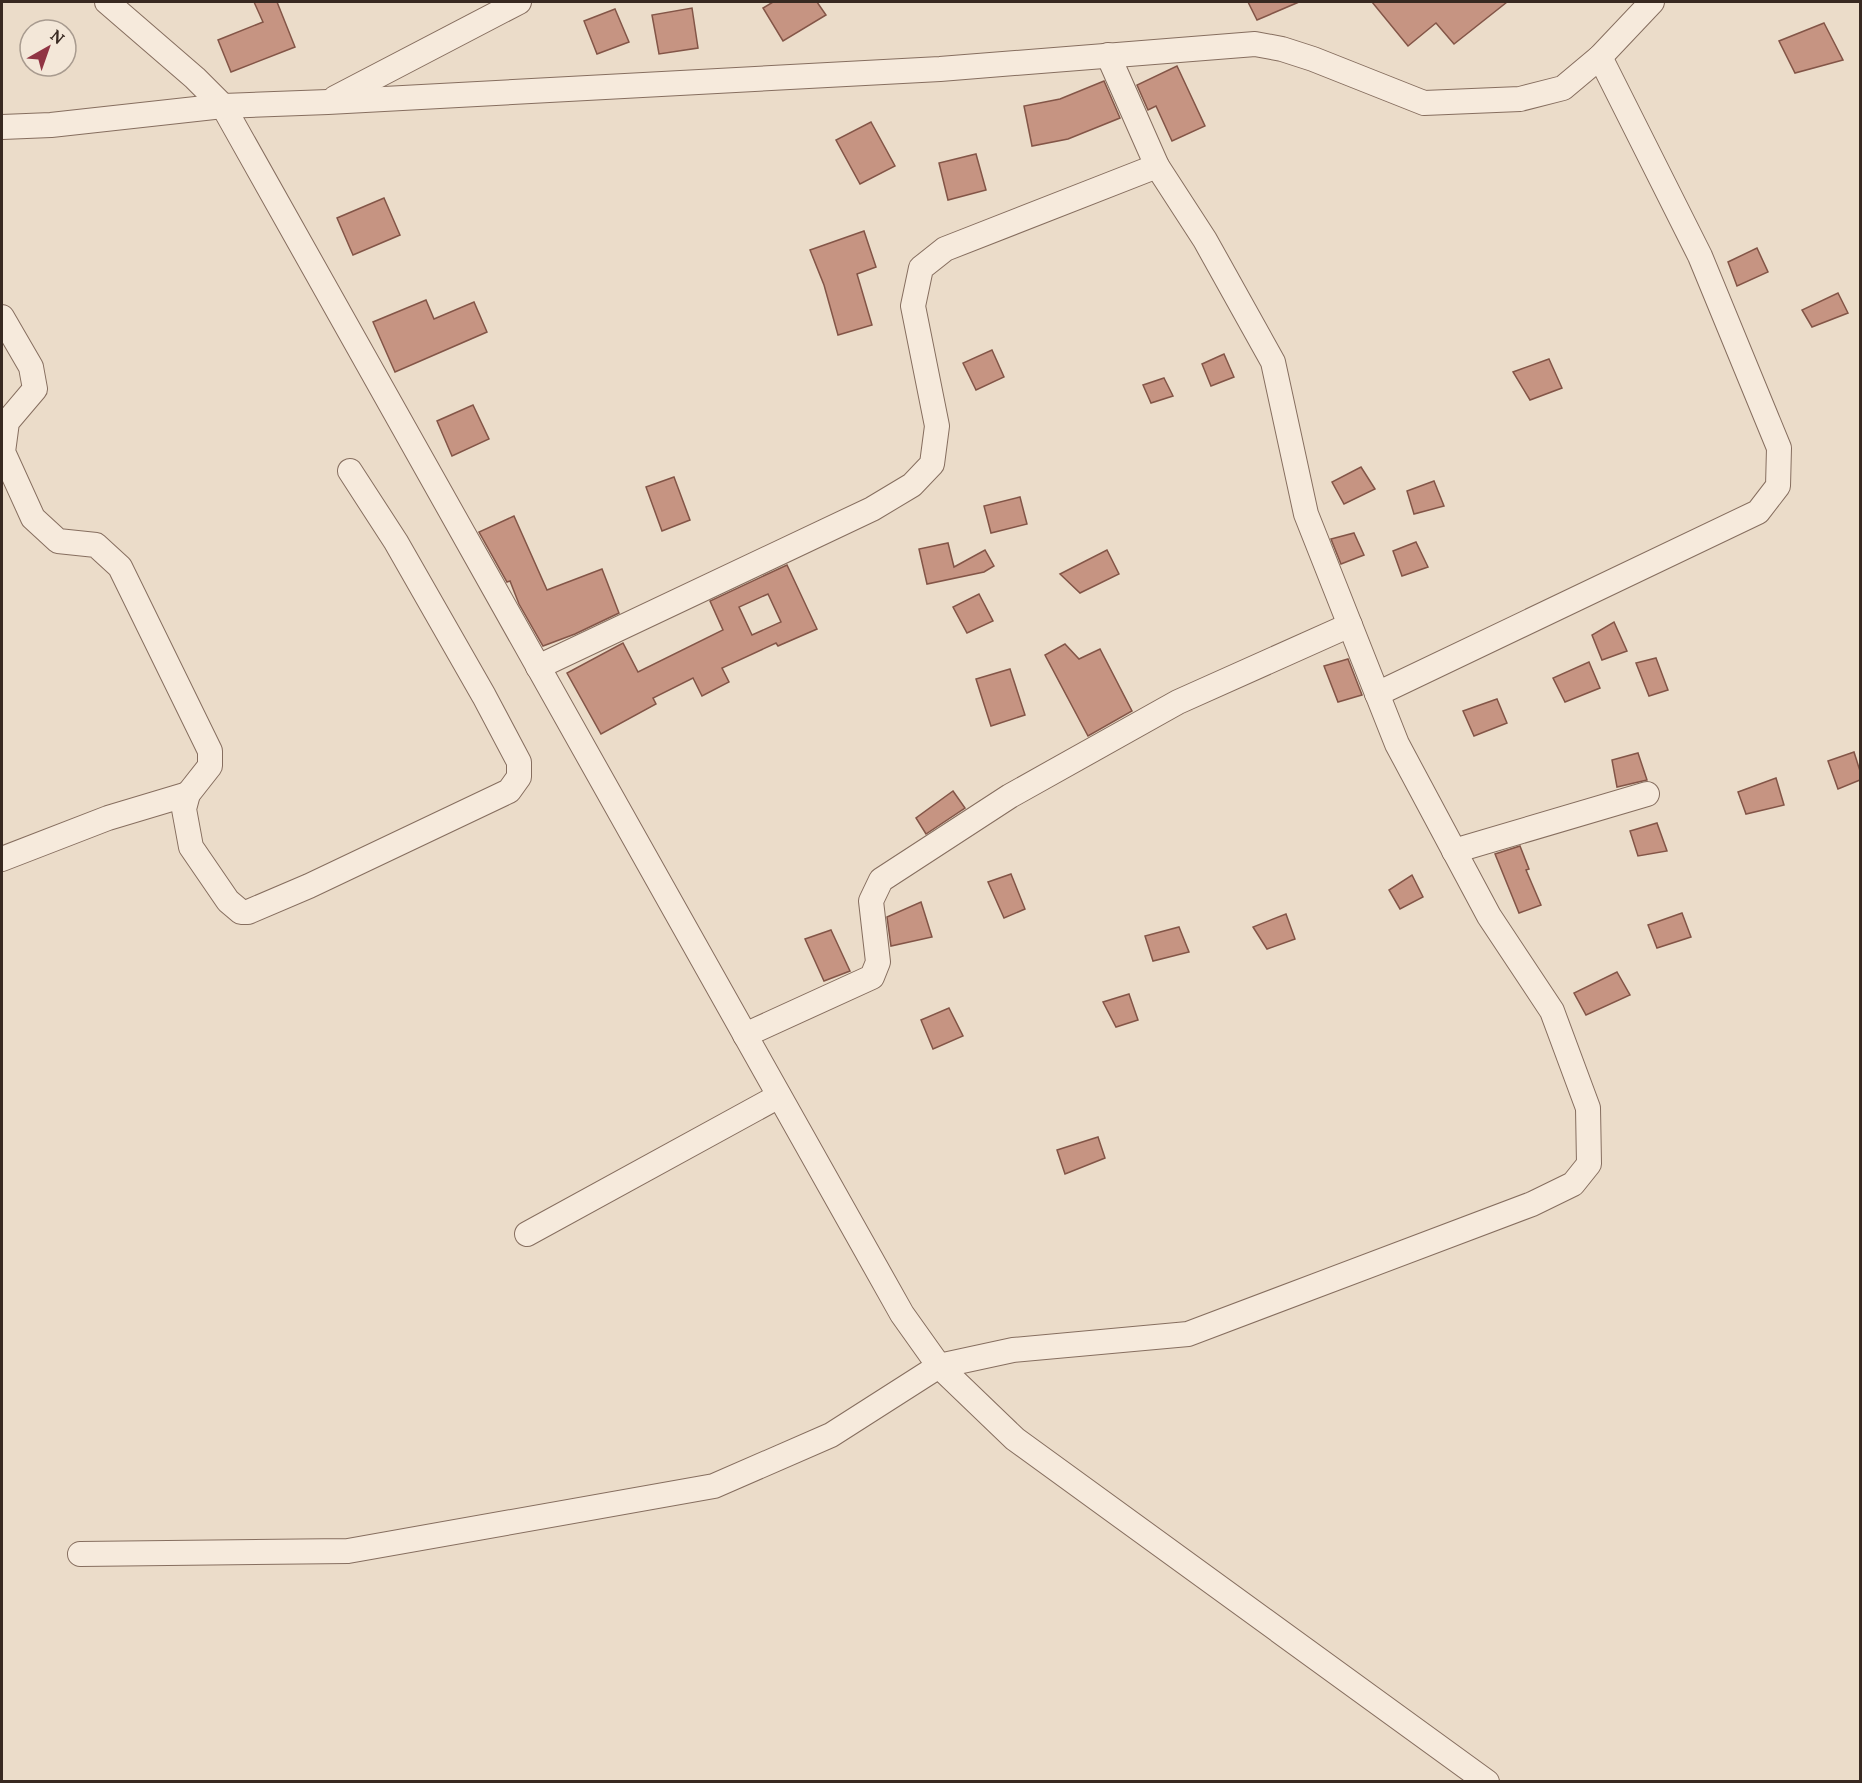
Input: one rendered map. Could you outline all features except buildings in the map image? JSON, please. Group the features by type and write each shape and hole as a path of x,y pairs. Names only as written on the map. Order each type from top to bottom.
{"street":[{"path":"107,2 195,78 223,106 902,1314 939,1366 1015,1439 1487,1782"},
{"path":"327,102 519,2"},
{"path":"2,128 51,125 223,106 940,69 1255,44 1282,49 1313,59 1424,102 1520,99 1563,88 1600,57 1652,2"},
{"path":"80,1554 348,1551 714,1485 831,1435 939,1366 1012,1350 1188,1334 1532,1204 1573,1184 1589,1164 1588,1108 1552,1011 1489,916 1397,744 1350,625 1306,513 1273,362 1205,240 1157,166 1108,55"},
{"path":"1377,693 1758,512 1778,486 1779,448 1700,256 1600,57"},
{"path":"538,667 872,508 912,485 932,464 937,426 913,306 921,268 945,249 1157,166"},
{"path":"2,317 31,367 35,389 7,422 3,452 7,477 33,518 58,541 96,545 120,567 210,751 210,766 188,794 184,809 191,847 228,901 241,912 248,912 309,886 509,790 519,777 519,762 484,696 396,542 350,471"},
{"path":"745,1035 872,977 878,962 871,901 881,880 1010,796 1178,702 1350,625"},
{"path":"2,859 108,818 188,794"},
{"path":"1454,851 1647,794"},
{"path":"527,1233 779,1095"}]}
